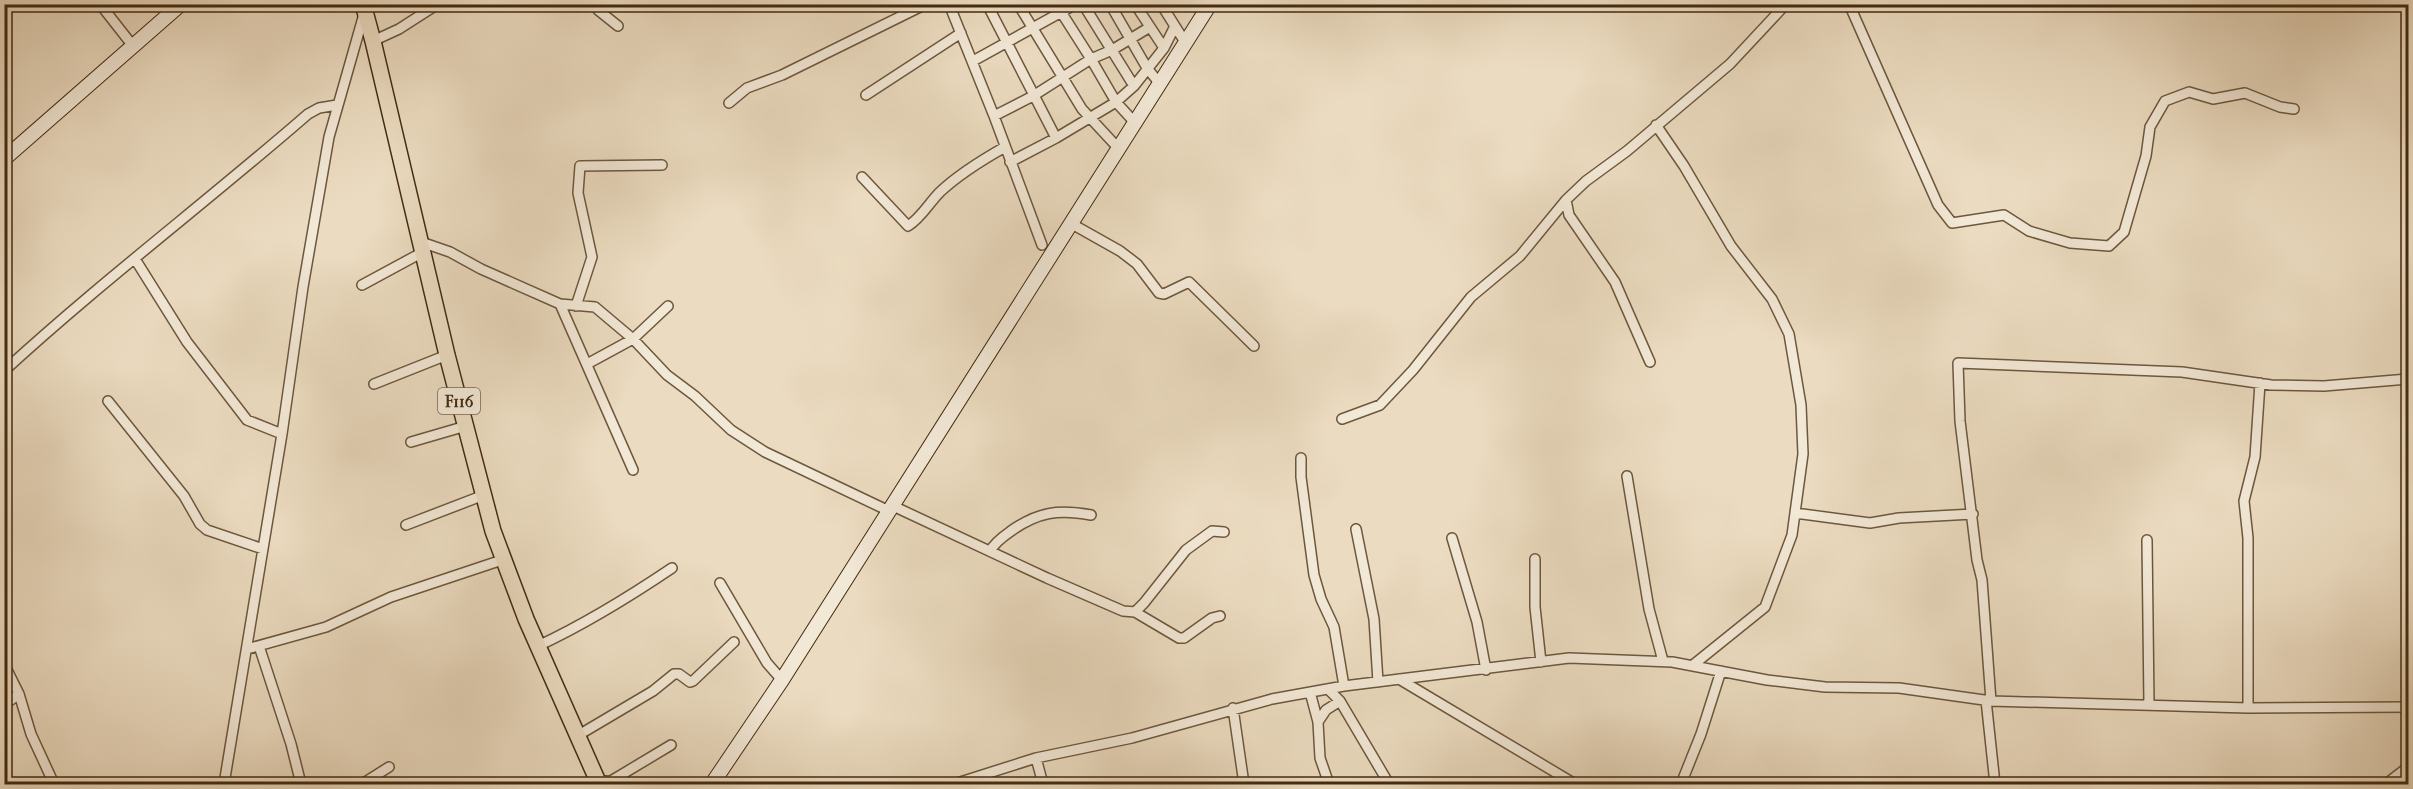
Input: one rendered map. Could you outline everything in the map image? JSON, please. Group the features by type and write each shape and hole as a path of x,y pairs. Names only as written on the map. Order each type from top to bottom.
{"main road":[{"name":"F116","path":"364,8 447,355 493,531 538,646 598,783"}],"street":[{"path":"100,4 133,46"},
{"path":"4,159 181,4"},
{"path":"373,41 399,29 438,4"},
{"path":"596,4 598,10 618,26"},
{"path":"729,103 747,88 782,75 926,4"},
{"path":"987,4 1056,138"},
{"path":"1018,4 1089,118 1119,149"},
{"path":"973,61 1033,29 1059,9 1076,4"},
{"path":"1083,4 1134,86"},
{"path":"1110,4 1160,84"},
{"path":"1135,4 1164,48"},
{"path":"1161,4 1174,28 1185,42"},
{"path":"712,784 782,680 1210,4"},
{"path":"1342,419 1380,405 1413,370 1471,297 1520,256 1566,200 1586,181 1627,151 1730,64 1786,4"},
{"path":"1849,4 1938,205 1952,223 2004,215 2029,231 2070,243 2109,246 2124,232 2146,156 2150,127 2165,101 2189,92 2213,99 2245,93 2280,107 2294,109"},
{"path":"951,5 1042,245"},
{"path":"224,784 328,137 364,8"},
{"path":"1059,9 1116,102 1136,124"},
{"path":"994,116 1033,96 1091,59 1112,50 1150,27"},
{"path":"1010,162 1116,102 1134,86 1164,48 1174,28"},
{"path":"866,95 961,33"},
{"path":"4,371 55,324 243,171 308,114 318,108 337,105"},
{"path":"1656,125 1684,166 1731,246 1772,299 1790,334 1801,405 1803,454 1792,535 1765,607 1693,665"},
{"path":"861,177 908,226 915,222 940,192 984,159 1005,147"},
{"path":"576,306 592,257 578,193 580,166 662,165"},
{"path":"1566,200 1569,215 1615,282 1650,362"},
{"path":"1072,224 1120,251 1137,264 1159,293 1164,294 1189,282 1254,346"},
{"path":"362,285 422,247 450,252 481,269 560,304 595,307 633,339 667,375 695,396 730,430 765,452 891,509 991,550 1047,578 1123,611 1135,612 1179,638 1184,638 1212,618 1220,616"},
{"path":"135,259 187,342 247,420 282,434"},
{"path":"560,304 633,470"},
{"path":"587,364 633,339 668,306"},
{"path":"374,384 447,355"},
{"path":"1995,784 1982,580 1977,560 1960,421 1958,363 2182,372 2260,383 2324,386 2409,379"},
{"path":"2248,708 2248,538 2244,501 2255,457 2260,383"},
{"path":"108,401 184,496 200,524 207,530 263,549"},
{"path":"411,442 466,426"},
{"path":"1300,458 1314,575 1321,599 1334,627 1344,686"},
{"path":"1628,476 1649,609 1663,661"},
{"path":"406,525 484,495"},
{"path":"991,550 995,543 1033,517 1069,511 1091,515"},
{"path":"1795,513 1870,523 1899,518 1973,514"},
{"path":"1356,529 1374,619 1378,682"},
{"path":"1135,612 1186,550 1212,531 1224,532"},
{"path":"1452,538 1477,622 1485,670"},
{"path":"2147,540 2149,705"},
{"path":"247,649 326,627 392,597 505,559"},
{"path":"1535,559 1535,606 1541,662"},
{"path":"538,646 566,633 672,568"},
{"path":"720,583 767,663 782,680"},
{"path":"578,736 652,691 675,674 679,674 690,682 693,681 734,642"},
{"path":"259,646 291,744 301,784"},
{"path":"954,784 1036,758 1132,738 1233,708 1310,692 1569,658 1663,661 1825,687 1899,688 1989,701 2248,708 2409,707"},
{"path":"4,664 20,694 31,734 54,784"},
{"path":"1681,784 1701,734 1721,671"},
{"path":"1400,679 1575,784"},
{"path":"1328,689 1340,701 1389,784"},
{"path":"1310,692 1318,722 1320,758 1329,784"},
{"path":"4,705 20,694"},
{"path":"1318,722 1326,710 1340,701"},
{"path":"1233,708 1244,784"},
{"path":"598,783 611,781 671,745"},
{"path":"1036,758 1042,784"},
{"path":"362,784 388,766"},
{"path":"2386,784 2409,767"}]}
